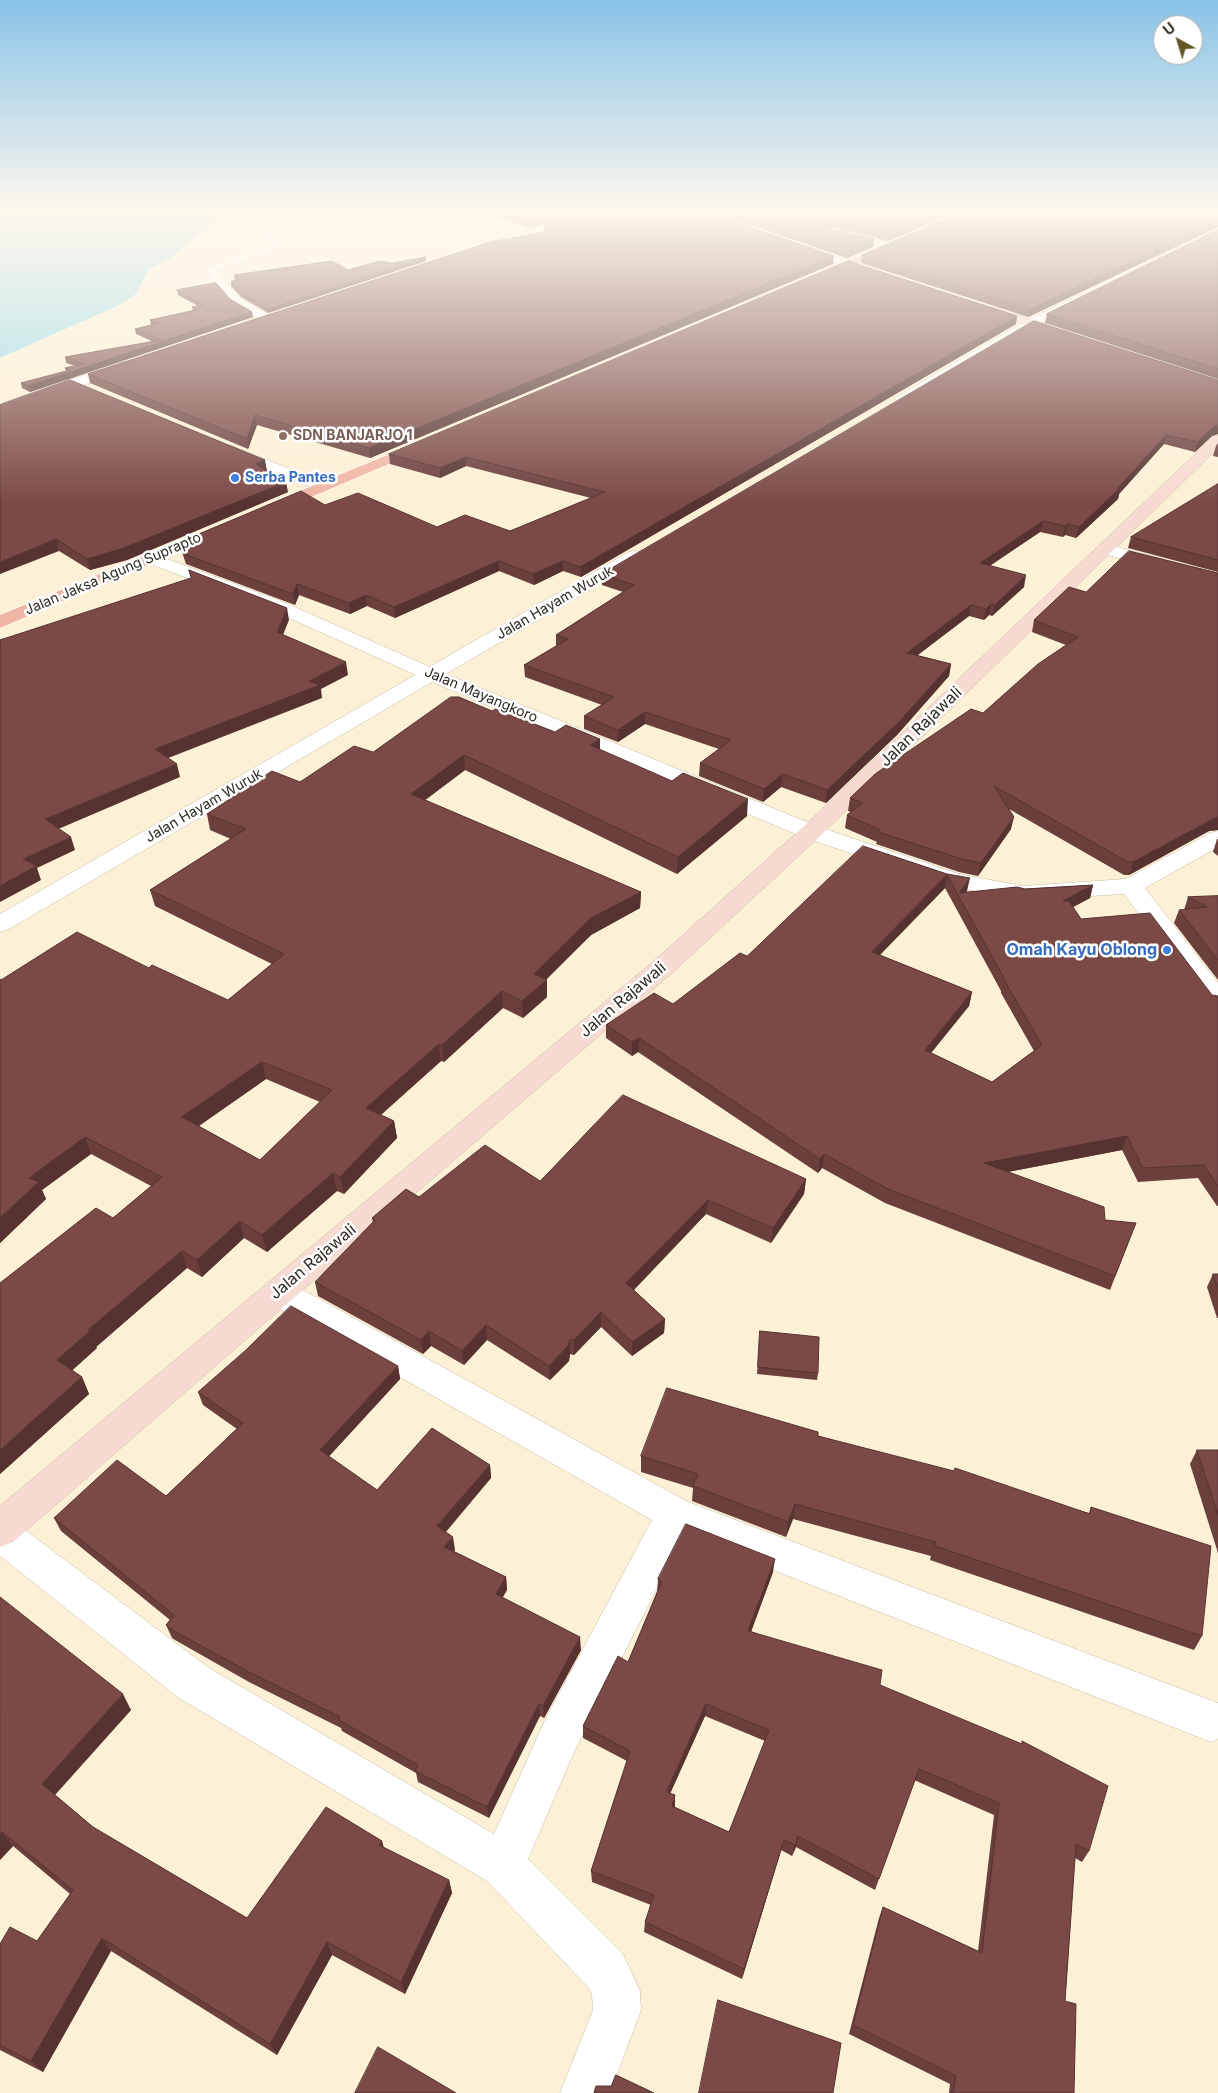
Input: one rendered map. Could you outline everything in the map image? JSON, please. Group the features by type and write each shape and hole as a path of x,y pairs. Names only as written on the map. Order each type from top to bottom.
{"main road":[{"path":"987,309 1078,338"},
{"path":"260,513 438,438"},
{"name":"Jalan Rajawali","path":"0,1532 278,1292 663,967 811,832 1218,440"},
{"name":"Jalan Jaksa Agung Suprapto","path":"0,622 232,524"}],"street":[{"path":"247,326 270,318 252,309"},
{"path":"885,408 1031,323 1060,309"},
{"path":"0,410 15,403 134,363"},
{"path":"73,383 91,391"},
{"path":"218,444 323,487"},
{"name":"Jalan Hayam Wuruk","path":"0,924 647,549"},
{"path":"1106,549 1218,580"},
{"name":"Jalan Mayangkoro","path":"151,558 275,605 432,675 811,832 953,880 1000,890 1046,893 1132,886"},
{"path":"1218,838 1132,886 1218,1001"},
{"path":"278,1292 675,1514 1211,1721"},
{"path":"503,1865 560,1734 675,1514"},
{"path":"0,1532 194,1682 503,1865 606,1971 616,1991 617,2010 585,2093"}],"water":[{"path":"0,309 111,309 0,358"}],"building":[{"path":"195,309 246,309 252,312 28,386 21,383 70,370 65,368 83,364 65,357 161,340 135,329 159,323 150,320 197,310"},
{"path":"287,309 706,309 369,448 255,415 247,439 88,374"},
{"path":"735,309 994,309 1017,316 580,567 563,561 533,574 499,561 394,607 366,595 349,603 297,584 293,594 184,554 180,542 301,491 325,505 358,493 437,527 465,515 510,531 605,492 466,457 440,468 389,454"},
{"path":"1058,309 1218,309 1218,369 1047,314"},
{"path":"1034,321 1218,380 1218,425 1214,426 1198,442 1166,435 1118,488 1120,488 1079,527 1043,521 980,563 1026,575 995,605 991,604 986,609 971,605 907,653 951,664 899,722 827,790 783,774 764,789 700,763 731,740 645,712 618,730 584,716 614,697 524,665 568,639 556,635 634,585 602,574"},
{"path":"70,380 265,460 255,464 286,482 124,548 87,559 56,539 0,562 0,405"},
{"path":"1218,484 1218,560 1131,537"},
{"path":"1129,551 1218,573 1218,818 1133,862 1128,862 994,786 1014,817 981,863 962,859 878,832 880,830 847,815 863,803 850,798 875,774 971,709 983,713 1038,664 1078,637 1034,620 1069,587 1086,592"},
{"path":"189,570 287,608 277,632 346,662 309,681 320,685 155,749 177,764 45,819 71,837 23,859 37,866 0,886 0,640 191,578"},
{"path":"451,697 459,697 492,711 496,709 555,732 566,725 600,739 590,745 672,781 683,773 748,799 678,857 464,755 411,794 641,892 591,918 534,974 547,980 522,1001 502,991 442,1045 439,1044 366,1108 394,1121 340,1177 333,1173 262,1235 240,1221 197,1260 182,1251 88,1330 90,1331 57,1360 82,1377 0,1450 0,1283 96,1208 113,1218 162,1177 85,1137 29,1178 39,1182 0,1218 0,979 77,932 149,968 152,965 228,1000 284,954 150,890 246,829 207,814 272,771 300,782 354,746 373,752","holes":["262,1062 332,1090 260,1160 182,1117"]},
{"path":"863,846 947,874 970,878 959,893 1017,887 1025,889 1093,885 1063,901 1069,901 1081,919 1150,913 1212,995 1218,996 1218,1186 1204,1165 1143,1168 1127,1136 984,1163 1104,1207 1105,1220 1136,1223 1115,1276 888,1189 824,1154 820,1159 639,1038 632,1042 606,1025 654,993 673,1004 740,953 747,956","holes":["947,875 1042,1045 992,1082 925,1050 972,992 872,952"]},
{"path":"1218,896 1218,960 1179,910 1207,907 1188,897"},
{"path":"623,1095 806,1179 773,1228 708,1200 626,1283 665,1319 632,1342 601,1312 574,1340 570,1340 568,1346 549,1366 486,1325 462,1351 429,1331 421,1340 315,1282 375,1220 372,1218 406,1189 419,1197 485,1145 540,1181"},
{"path":"1213,1274 1218,1274 1218,1288"},
{"path":"291,1306 398,1366 320,1450 377,1490 432,1428 490,1465 437,1526 453,1537 444,1547 506,1577 496,1594 580,1637 543,1706 539,1704 487,1807 415,1771 418,1765 339,1720 340,1717 245,1670 169,1628 166,1625 174,1615 54,1518 117,1460 166,1496 243,1423 198,1392 246,1350"},
{"path":"760,1331 819,1337 818,1373 758,1367"},
{"path":"667,1388 818,1432 818,1436 954,1471 955,1468 1090,1514 1091,1507 1211,1546 1202,1636 935,1546 936,1542 795,1504 788,1522 693,1486 698,1474 641,1456"},
{"path":"1197,1450 1218,1450 1218,1514"},
{"path":"686,1524 775,1559 748,1631 882,1670 880,1685 1022,1744 1022,1741 1108,1786 1089,1851 1076,1844 1065,2001 1076,2004 1074,2093 953,2093 956,2076 853,2025 883,1907 982,1953 999,1803 919,1769 879,1879 798,1836 795,1845 784,1840 744,1969 645,1922 654,1895 591,1871 630,1751 583,1726 618,1656 628,1662 662,1581 658,1579","holes":["706,1704 769,1730 729,1832 672,1806 675,1795 667,1792"]},
{"path":"0,1597 123,1694 42,1784 93,1827 247,1918 326,1807 382,1841 379,1845 449,1880 401,1982 327,1942 270,2044 102,1938 31,2061 0,2045 0,1944 10,1927 37,1941 73,1890 2,1832 0,1835"},
{"path":"718,2000 841,2043 833,2093 699,2093"},
{"path":"378,2047 456,2093 355,2093"},
{"path":"616,2075 654,2093 594,2093 596,2086 611,2086"}],"place":[{"name":"SDN BANJARJO 1","path":"283,436"},
{"name":"Serba Pantes","path":"235,478"},
{"name":"Omah Kayu Oblong","path":"1167,950"}]}
